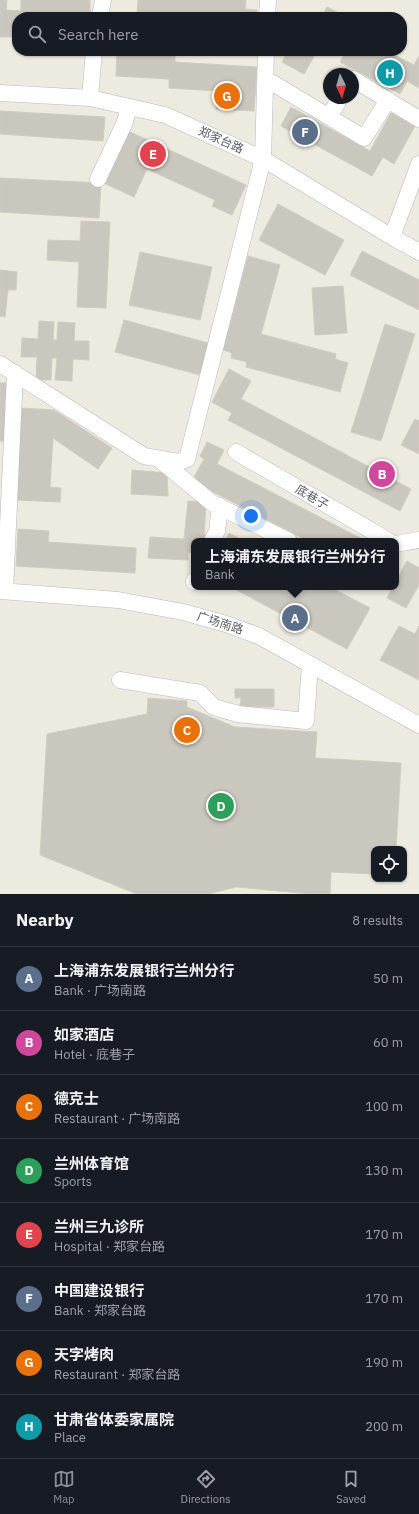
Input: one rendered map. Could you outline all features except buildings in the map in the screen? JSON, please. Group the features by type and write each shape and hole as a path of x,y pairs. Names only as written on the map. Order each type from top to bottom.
{"street":[{"path":"101,12 103,0"},
{"path":"267,12 268,0"},
{"path":"90,98 94,56"},
{"path":"0,364 144,456 178,462 187,459 263,159 266,56"},
{"path":"266,79 364,138 388,100"},
{"path":"359,83 419,119"},
{"name":"郑家台路","path":"0,93 90,98 165,116 263,159 419,252"},
{"path":"329,117 337,104"},
{"path":"98,179 125,122 129,107"},
{"path":"392,237 419,164"},
{"path":"3,591 15,373"},
{"name":"底巷子","path":"236,452 384,538"},
{"path":"159,459 212,502 283,538"},
{"path":"214,538 217,531 220,506"},
{"path":"399,543 419,540"},
{"name":"广场南路","path":"3,591 118,600 183,612 226,624 259,636 419,725"},
{"path":"120,680 200,693 214,707 238,714 306,721 310,664"}],"place":[{"name":"甘肃省体委家属院","path":"390,73"},
{"name":"天字烤肉","path":"227,96"},
{"name":"中国建设银行","path":"305,132"},
{"name":"兰州三九诊所","path":"153,154"},
{"name":"如家酒店","path":"382,474"},
{"name":"上海浦东发展银行兰州分行","path":"295,618"},
{"name":"德克士","path":"187,730"},
{"name":"兰州体育馆","path":"221,806"}]}
